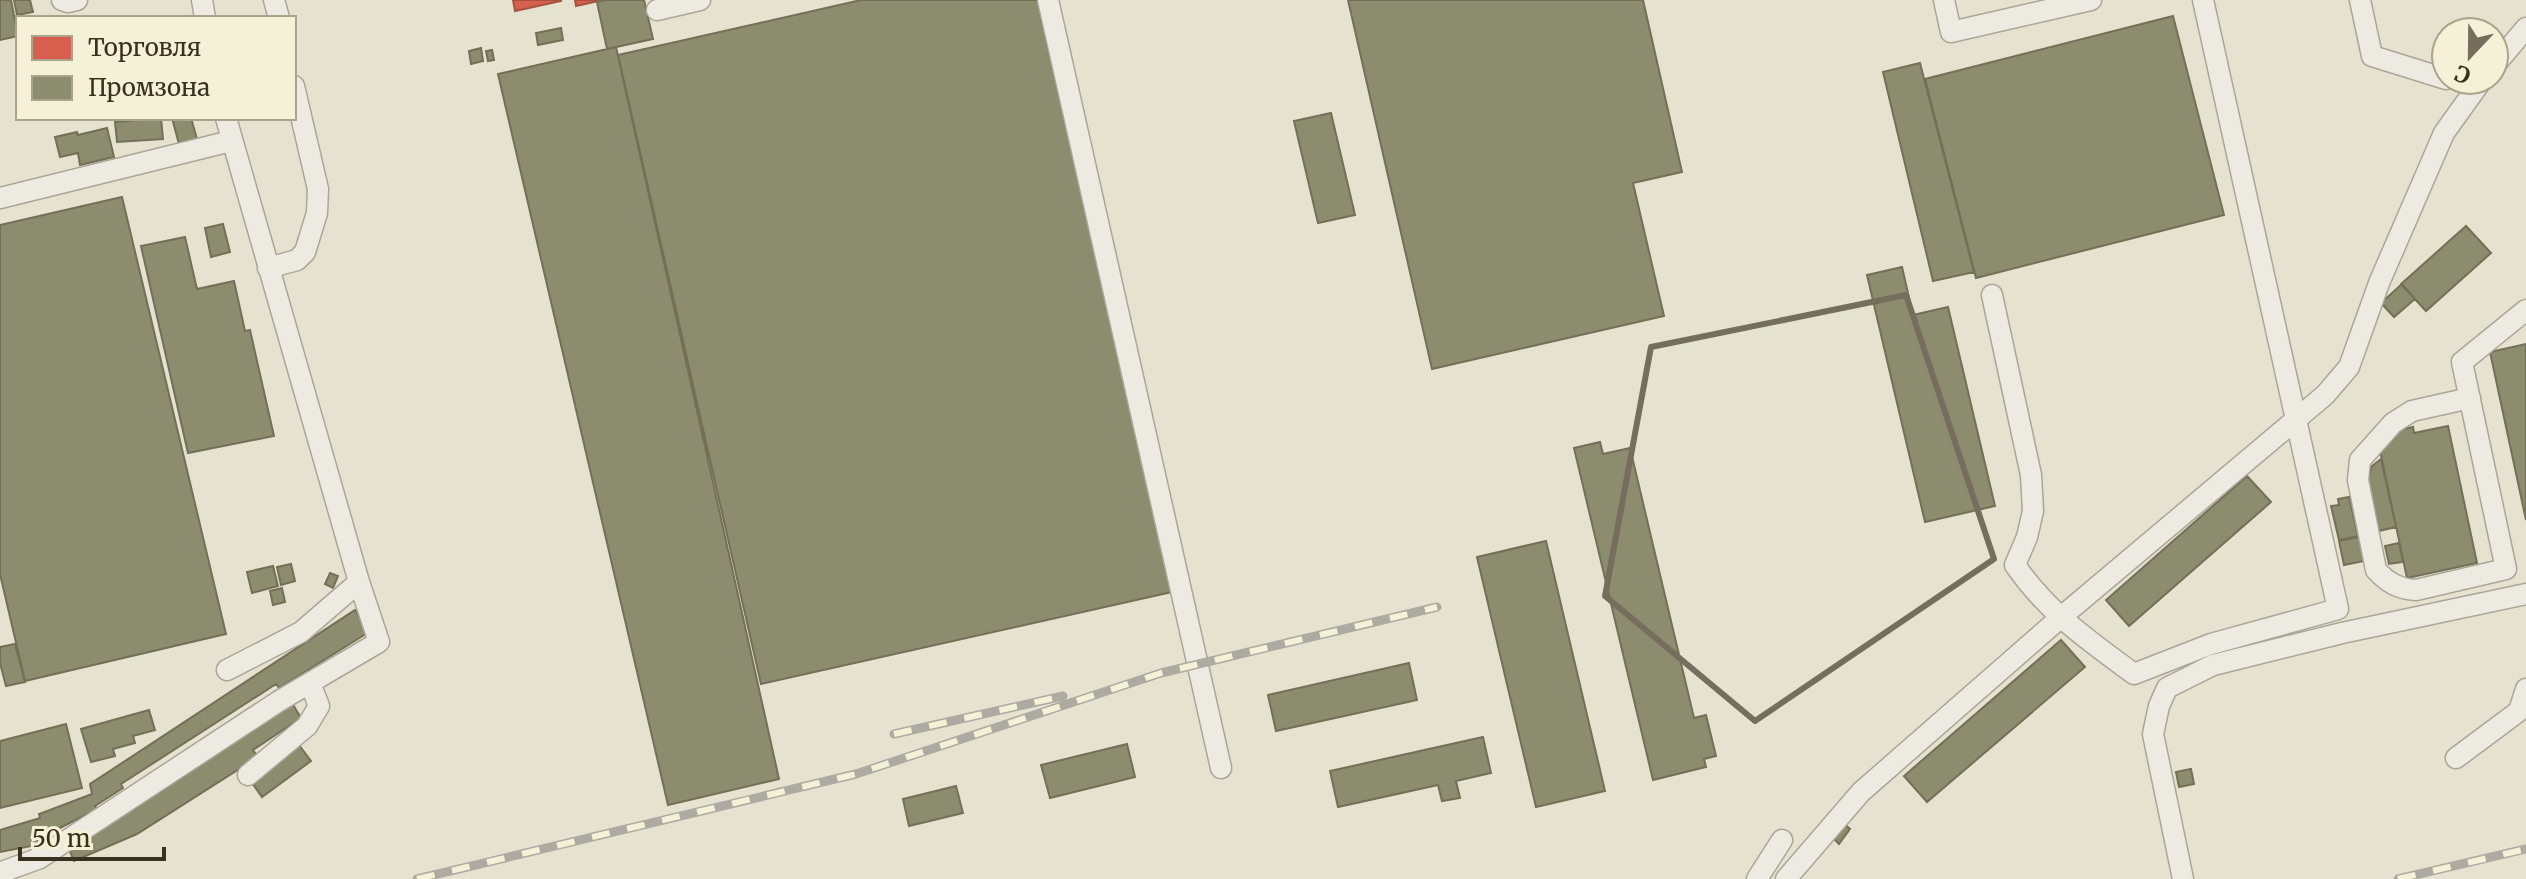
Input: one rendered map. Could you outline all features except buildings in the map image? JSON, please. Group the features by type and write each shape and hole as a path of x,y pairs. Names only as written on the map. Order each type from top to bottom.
{"lane":[{"path":"62,0 77,0"},
{"path":"657,10 700,0"},
{"path":"1048,0 1221,768"},
{"path":"1944,0 1951,32 2091,0"},
{"path":"1992,295 2031,475 2033,511 2027,537 2015,565 2060,618 2134,674 2211,644 2338,609 2203,0"},
{"path":"2360,0 2372,56 2430,74"},
{"path":"2510,47 2526,28"},
{"path":"268,268 297,260 305,252 317,213 318,189 296,95"},
{"path":"1786,879 1861,792 2060,618 2325,395 2349,367 2379,283 2444,133 2470,96"},
{"path":"0,875 40,858 310,683 379,642 226,120"},
{"path":"0,198 231,141"},
{"path":"2470,398 2412,411 2393,423 2360,460 2358,480 2376,570 2386,581 2404,589 2416,590 2506,569 2470,398 2462,362 2526,310"},
{"path":"227,670 301,632 359,582"},
{"path":"2183,879 2153,734 2159,706 2167,688 2213,665 2342,633 2526,594"},
{"path":"248,775 307,726 319,706 310,683"},
{"path":"2456,758 2519,711 2526,689"},
{"path":"1757,879 1782,840"}],"highlighted area":[{"path":"1906,295 1994,559 1755,721 1605,596 1651,347"}],"railway":[{"path":"417,879 856,774 1161,673 1437,607"},
{"path":"894,734 1063,696"},
{"path":"2398,879 2526,849"}]}
